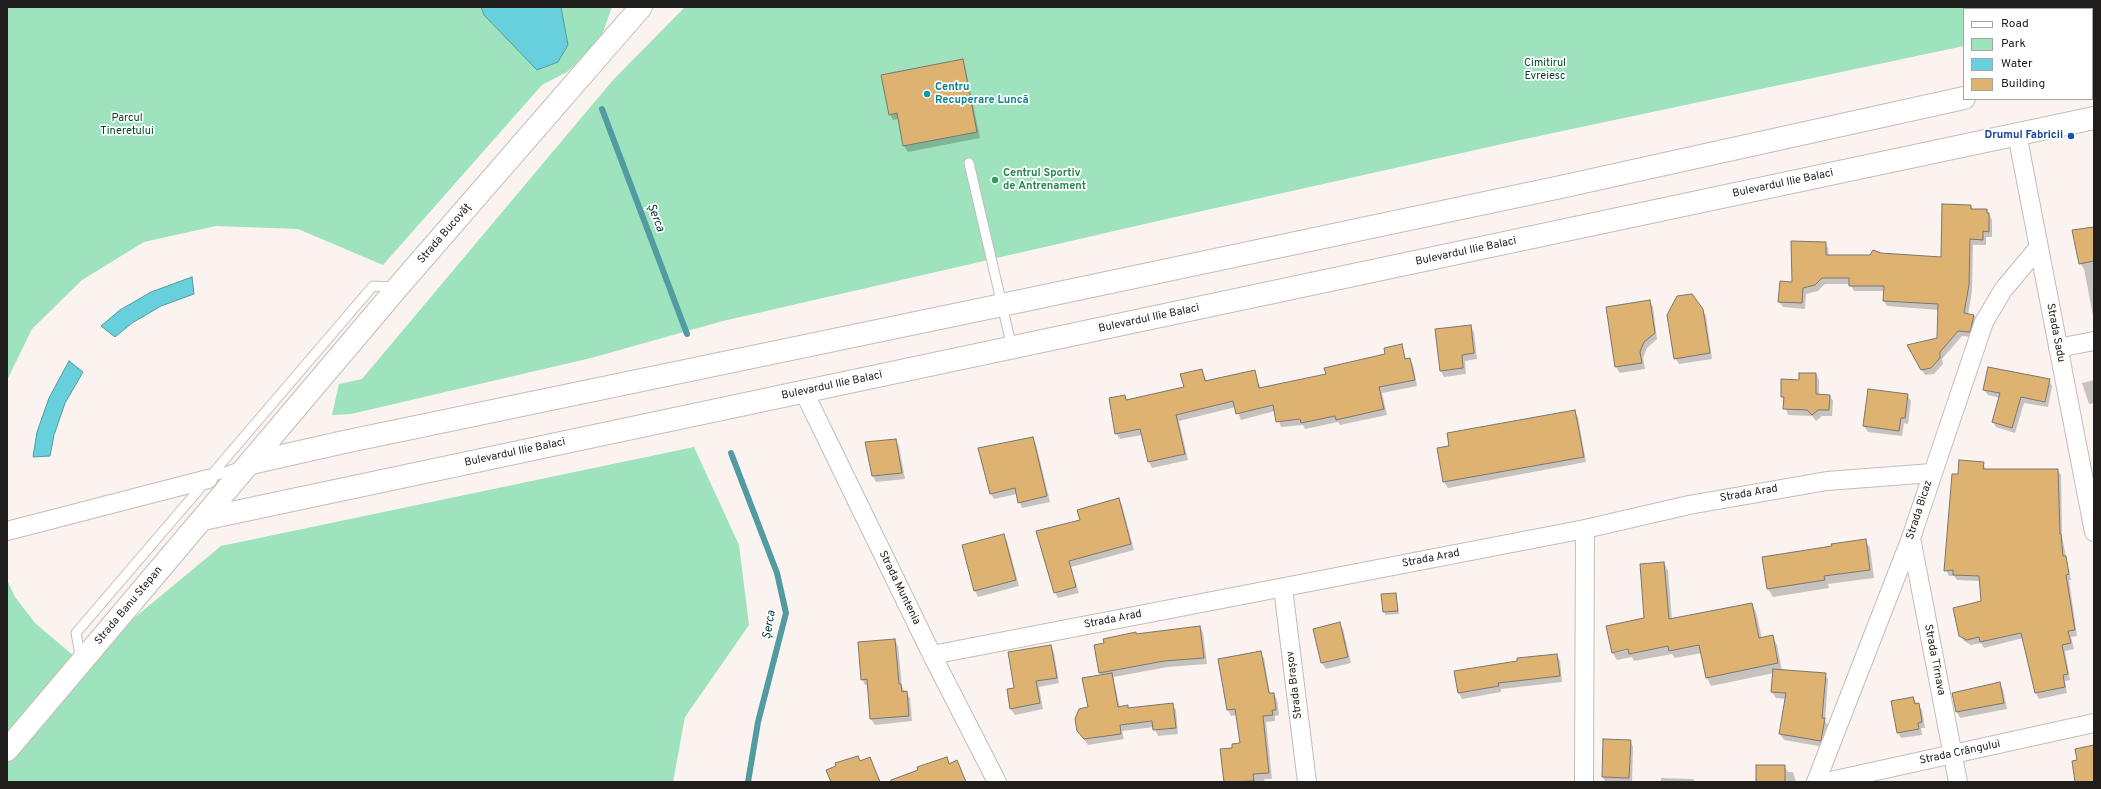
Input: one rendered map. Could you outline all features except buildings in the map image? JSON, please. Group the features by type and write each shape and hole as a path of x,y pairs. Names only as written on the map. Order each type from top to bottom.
{"main road":[{"name":"Strada Bucovăț","path":"251,463 398,287 641,7"},
{"path":"251,463 344,442 1556,188 1963,98"},
{"name":"Bulevardul Ilie Balaci","path":"203,519 2094,118"},
{"name":"Strada Banu Stepan","path":"7,750 251,463"}],"street":[{"name":"Strada Sadu","path":"2017,134 2094,532"},
{"name":"Strada Bicaz","path":"1816,782 1911,538 1932,472 1984,322 2003,290 2038,248"},
{"path":"2058,348 2094,341"},
{"name":"Strada Muntenia","path":"804,392 932,654 997,782"},
{"name":"Strada Arad","path":"932,654 1585,529 1689,504 1827,480 1932,472"},
{"path":"7,531 208,479"},
{"path":"1584,782 1585,529"},
{"name":"Strada Tîrnava","path":"1911,538 1958,782"},
{"name":"Strada Brașov","path":"1283,588 1307,782"},
{"name":"Strada Crângului","path":"1826,782 2094,723"}],"lane":[{"path":"969,163 1012,348"},
{"path":"81,662 76,633 373,286 398,287"},
{"path":"208,479 251,463"}],"green space":[{"name":"Parcul Tineretului","path":"7,7 612,7 599,43 567,72 542,85 383,265 298,229 216,226 144,242 82,280 32,329 7,380"},
{"name":"Centrul Sportiv de Antrenament","path":"685,7 2094,7 2093,20 2093,8 1963,8 1963,46 1520,140 1162,220 723,321 591,358 351,414 332,415 339,384 362,379 613,80"},
{"path":"694,447 739,545 749,625 685,717 673,782 7,782 7,580 15,597 35,623 81,662 221,546"}],"water":[{"path":"481,7 561,7 568,45 558,62 537,70 484,15"},
{"path":"192,277 194,294 161,306 132,323 115,337 101,326 120,310 151,292"},
{"path":"69,361 83,372 65,403 54,435 50,456 33,457 37,432 49,398"}],"waterway":[{"name":"Șerca","path":"602,109 687,334"},
{"name":"Șerca","path":"731,453 777,573 786,613 758,722 748,782"}],"place":[{"name":"Centru Recuperare Luncă","path":"927,94"},
{"name":"Drumul Fabricii","path":"2071,136"},
{"name":"Centrul Sportiv de Antrenament","path":"995,180"}],"park label":[{"name":"Cimitirul Evreiesc","path":"1545,70"}]}
